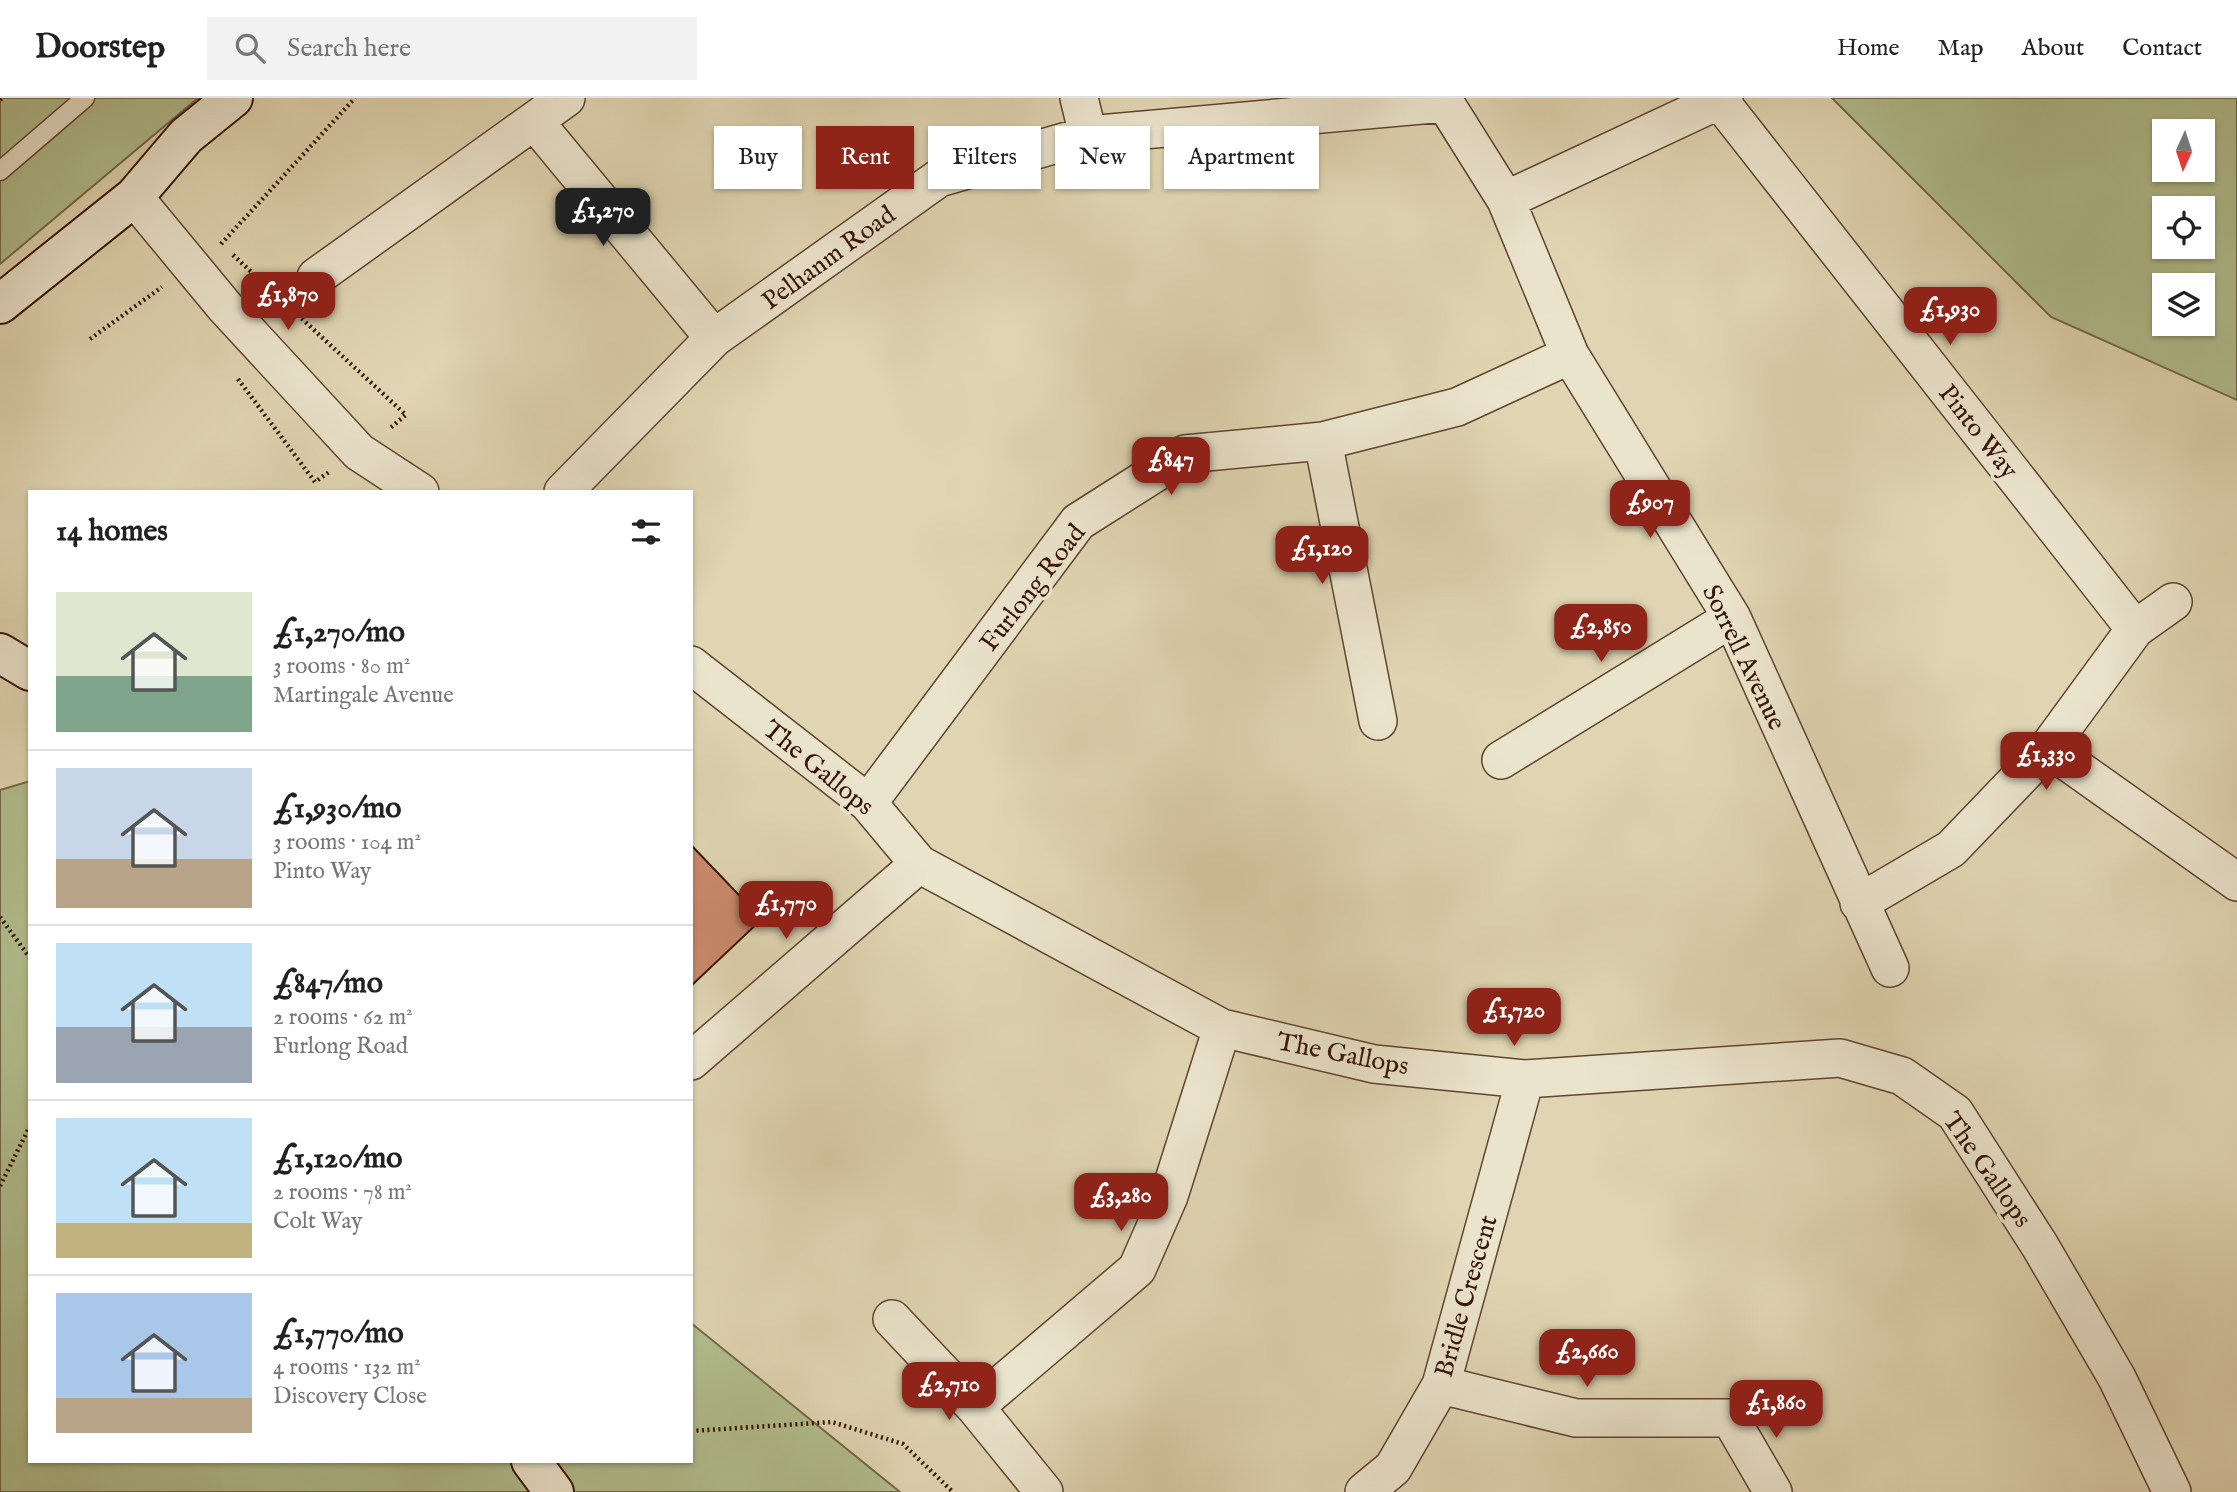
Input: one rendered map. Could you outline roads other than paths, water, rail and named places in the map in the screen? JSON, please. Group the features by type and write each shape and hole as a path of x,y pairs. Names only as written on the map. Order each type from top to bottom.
{"street":[{"path":"0,304 134,197 186,136 233,98"},
{"path":"316,277 566,98"},
{"path":"1079,98 1086,126"},
{"path":"1506,200 1722,100"},
{"name":"Pinto Way","path":"1722,100 2135,629"},
{"name":"Pelhanm Road","path":"1150,129 1443,101"},
{"name":"Sorrell Avenue","path":"1443,101 1506,200 1570,355 1731,618 1890,968"},
{"path":"535,122 714,338"},
{"name":"Pelhanm Road","path":"565,490 714,338 939,178 1055,145"},
{"path":"134,197 225,307 359,452 417,490"},
{"name":"Furlong Road","path":"868,803 1078,522 1185,454 1323,440 1457,407 1570,355"},
{"path":"1323,440 1378,722"},
{"path":"1859,903 1951,849 2048,748 2135,629 2173,602"},
{"path":"1501,760 1731,618"},
{"path":"0,653 28,670"},
{"name":"The Gallops","path":"693,667 868,803 919,864 1222,1028 1374,1063 1525,1079 1840,1058 1902,1076 1955,1113 2040,1246 2117,1378 2172,1492"},
{"path":"2048,748 2237,881"},
{"path":"693,1059 919,864"},
{"path":"975,1407 1137,1269 1169,1196 1222,1028"},
{"name":"Bridle Crescent","path":"1364,1492 1393,1468 1441,1385 1525,1079"},
{"path":"892,1319 975,1407 1044,1492"},
{"path":"1441,1385 1576,1418 1730,1418 1773,1492"},
{"path":"532,1463 554,1492"}],"lane":[{"path":"0,170 85,98"}]}
